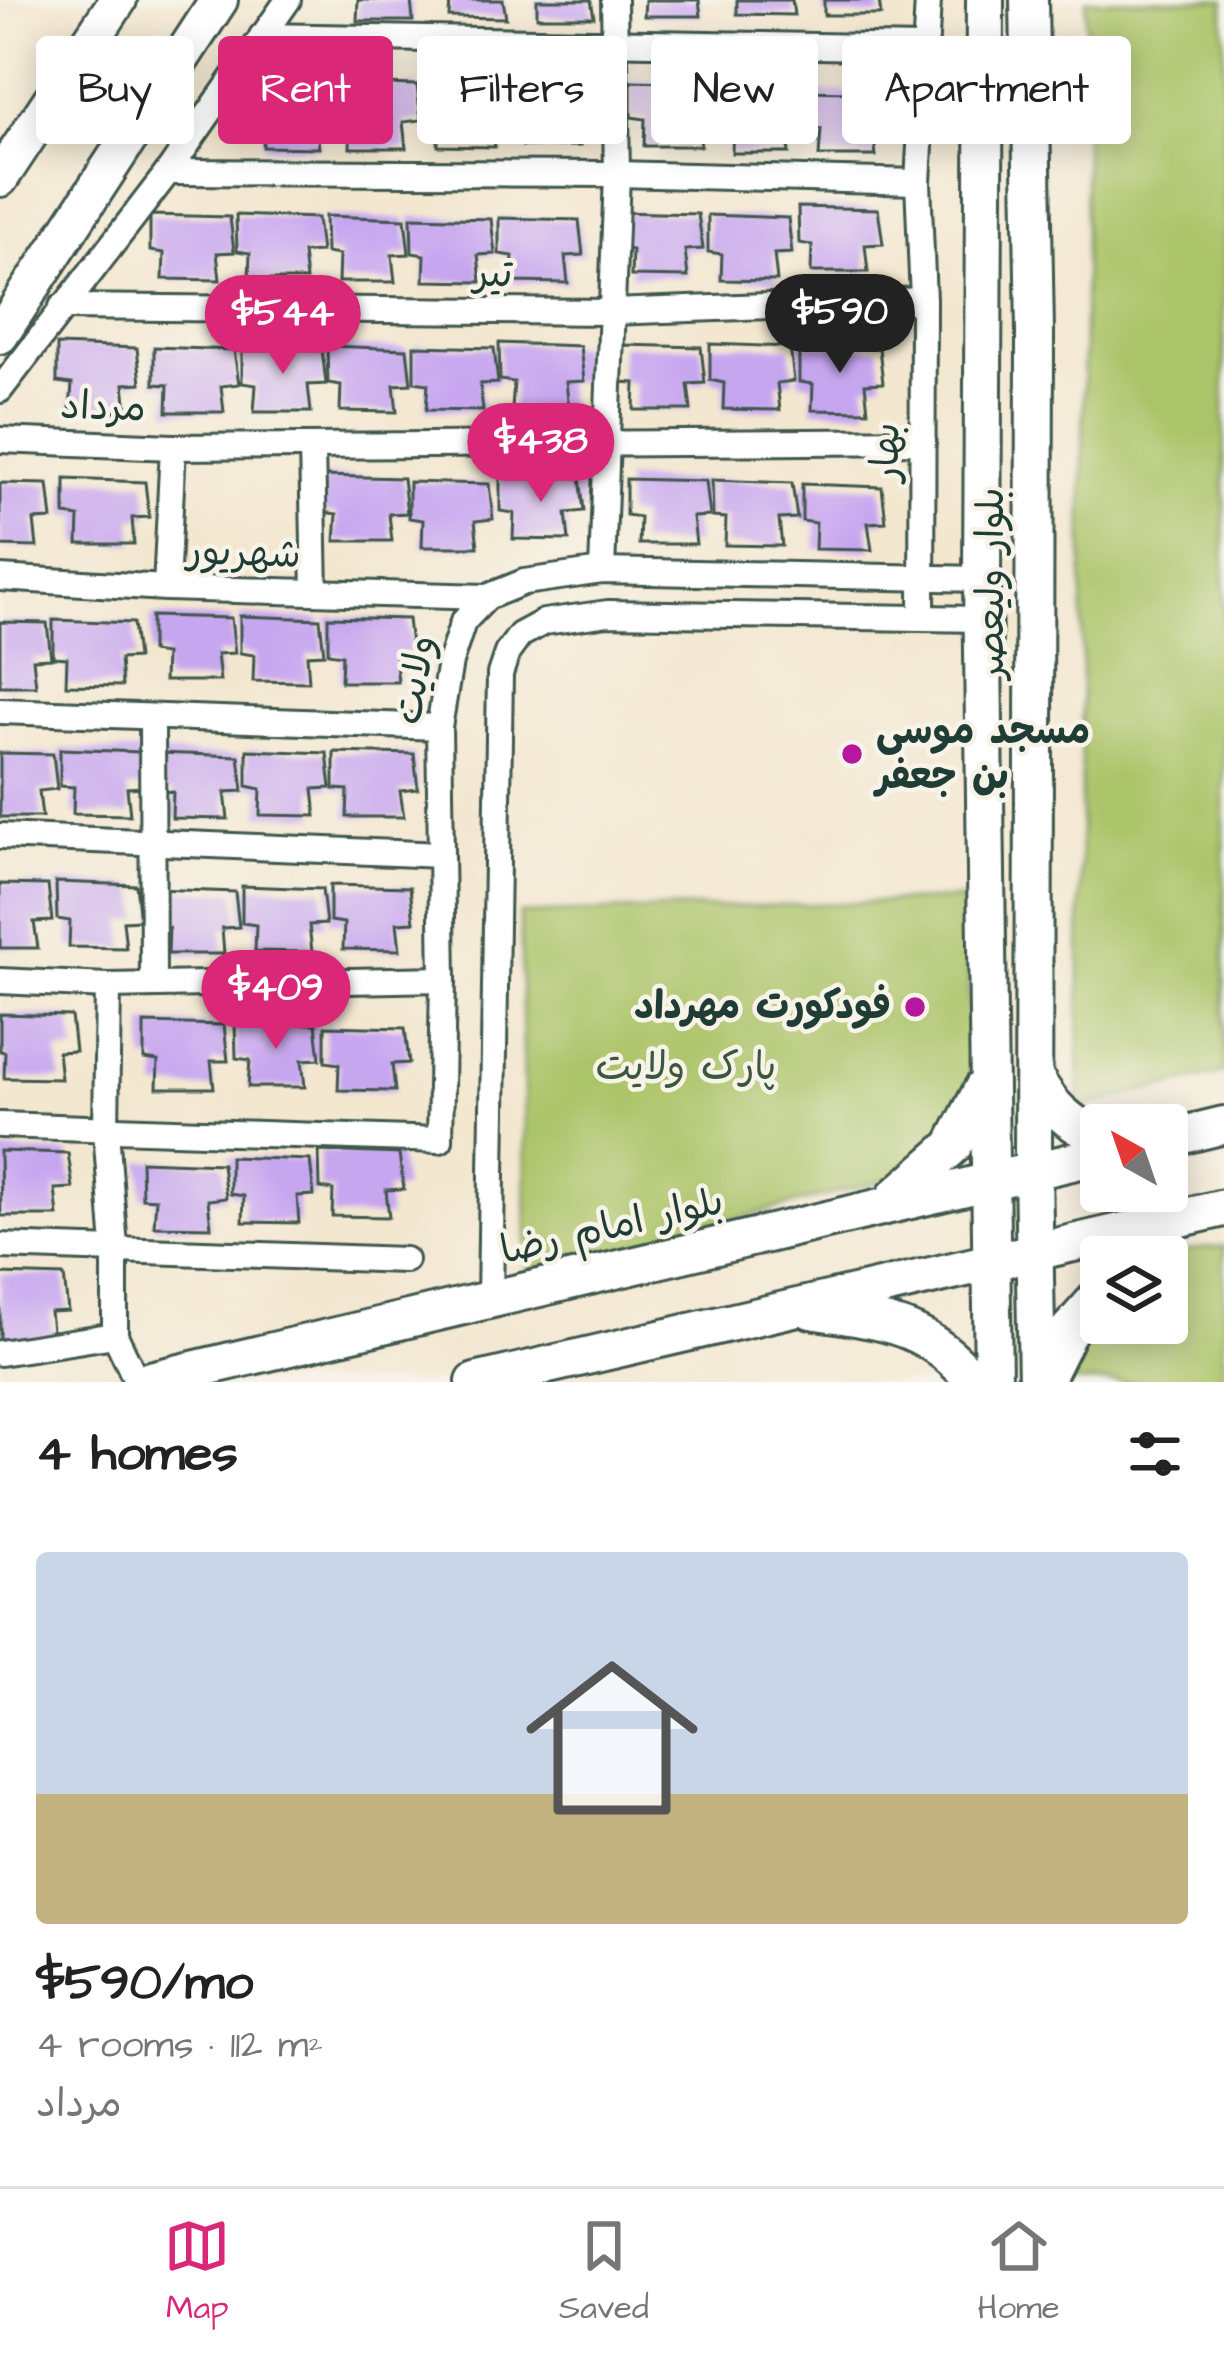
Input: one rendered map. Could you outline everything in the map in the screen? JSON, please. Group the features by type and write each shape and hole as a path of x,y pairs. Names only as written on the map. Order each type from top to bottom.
{"main road":[{"path":"0,178 118,0"},
{"path":"0,334 219,0"},
{"name":"بلوار ولیعصر","path":"985,0 982,578 992,1382"},
{"name":"بلوار ولیعصر","path":"1029,0 1035,332 1033,1171 1040,1382"},
{"path":"983,332 1035,332"},
{"path":"884,1205 953,1146 988,1073"},
{"path":"1034,1076 1053,1109 1080,1129"},
{"path":"1188,1134 1224,1125"},
{"name":"بلوار امام رضا","path":"140,1382 1080,1160"},
{"path":"475,1382 1214,1210"},
{"path":"1175,1236 1214,1210"},
{"path":"795,1307 923,1336 943,1348 975,1382"},
{"path":"1040,1382 1060,1344 1080,1320"}],"street":[{"path":"262,36 288,0"},
{"path":"613,36 614,0"},
{"name":"بهار","path":"924,36 928,0"},
{"path":"627,41 842,46"},
{"path":"0,390 218,100"},
{"path":"602,571 616,144"},
{"name":"بهار","path":"919,144 922,617"},
{"path":"168,172 617,174 918,182"},
{"name":"تیر","path":"62,307 612,312 923,300"},
{"name":"مرداد","path":"0,440 173,447 923,441"},
{"path":"312,446 315,592"},
{"path":"166,588 173,447"},
{"path":"487,596 524,582 602,571 982,578"},
{"name":"شهریور","path":"0,578 166,588 487,596"},
{"name":"ولایت","path":"106,1130 440,1140 439,727 450,662 463,622 487,596"},
{"path":"490,1299 500,674 520,635 544,622 608,613 983,619"},
{"path":"0,711 439,727"},
{"path":"152,717 153,985"},
{"path":"0,836 441,855"},
{"path":"0,981 109,986 443,979"},
{"path":"109,986 106,1130 115,1248 115,1335 140,1382"},
{"path":"0,1125 106,1130"},
{"path":"0,1246 405,1260"},
{"path":"0,1353 115,1335"}],"green space":[{"path":"1086,0 1224,0 1224,1073 1079,1107 1085,144 1131,144 1131,36 1086,36"},
{"name":"پارک ولایت","path":"965,899 972,1084 941,1132 894,1178 528,1273 520,914"},
{"path":"1224,1246 1224,1382 1051,1382 1080,1339 1080,1344 1188,1344 1188,1250"}],"building":[{"path":"358,0 411,0 413,21 357,21"},
{"path":"450,0 503,0 506,18 449,17"},
{"path":"537,0 591,0 594,17 537,17"},
{"path":"645,0 699,0 701,16 644,16"},
{"path":"737,0 792,0 794,15 737,14"},
{"path":"824,0 879,0 881,15 824,15"},
{"path":"631,81 651,82 651,144 701,146 644,146 645,119 631,117"},
{"path":"393,84 417,85 417,120 403,122 406,148 350,148 350,144 393,144"},
{"path":"818,91 842,92 842,144 875,144 876,156 819,156"},
{"path":"319,144 319,148 263,147"},
{"path":"495,144 495,147 438,146"},
{"path":"580,144 580,146 523,146"},
{"path":"732,144 788,144 789,153 732,153"},
{"path":"798,207 878,209 883,244 865,245 868,272 811,272 812,245 799,243"},
{"path":"618,212 698,214 703,249 685,250 688,277 631,276 632,250 619,248"},
{"path":"150,215 230,217 234,252 217,253 220,280 163,279 164,253 150,251"},
{"path":"236,215 317,218 321,252 303,253 306,280 249,280 250,253 237,251"},
{"path":"708,215 788,218 792,253 774,254 777,281 721,280 722,254 708,252"},
{"path":"325,216 405,219 409,254 392,255 395,282 338,282 339,255 326,253"},
{"path":"411,217 491,219 495,254 478,255 481,282 424,281 425,255 412,253"},
{"path":"499,218 579,220 583,255 565,256 568,283 512,282 513,256 499,254"},
{"path":"499,343 580,346 584,381 566,382 569,409 512,409 514,382 500,380"},
{"path":"710,344 790,347 794,381 777,383 780,410 723,409 724,383 710,380"},
{"path":"57,345 137,348 141,383 124,384 127,411 70,411 72,384 57,382"},
{"path":"621,345 701,347 705,383 688,384 691,410 634,410 635,383 621,382"},
{"path":"799,345 879,348 883,383 865,384 868,411 812,410 813,384 799,382"},
{"path":"327,346 407,349 411,384 394,385 397,412 340,411 341,385 328,383"},
{"path":"414,346 494,348 498,383 480,384 483,411 426,410 428,384 414,382"},
{"path":"154,347 234,350 239,384 221,386 224,412 167,412 168,385 154,384"},
{"path":"242,347 322,349 326,384 308,385 311,412 254,412 256,385 242,383"},
{"path":"500,474 580,477 584,511 566,513 569,540 513,539 514,513 500,511"},
{"path":"322,476 403,478 407,513 389,514 392,541 335,541 337,514 323,512"},
{"path":"65,479 145,482 149,517 132,518 134,544 78,544 79,517 65,515"},
{"path":"626,479 706,481 710,516 693,517 696,544 639,544 640,517 626,515"},
{"path":"712,480 792,483 797,518 779,519 782,546 725,545 726,518 713,517"},
{"path":"409,482 489,484 493,519 475,521 478,547 422,547 423,520 409,518"},
{"path":"0,483 48,484 52,519 34,520 37,547 0,546"},
{"path":"802,484 882,487 886,522 868,523 872,550 815,549 816,523 802,521"},
{"path":"151,616 231,618 235,653 217,654 220,681 164,681 165,654 151,652"},
{"path":"240,616 320,619 324,654 307,655 309,682 253,681 254,655 240,653"},
{"path":"328,617 408,619 412,654 395,655 398,682 341,682 342,655 328,653"},
{"path":"53,620 133,623 137,658 120,659 122,686 66,685 67,658 53,657"},
{"path":"0,622 47,623 51,658 33,659 36,686 0,686"},
{"path":"60,749 140,752 144,787 127,788 130,815 73,814 74,787 60,786"},
{"path":"247,750 327,753 331,788 313,789 316,816 260,815 261,789 247,786"},
{"path":"334,752 414,754 418,789 400,791 404,817 347,817 348,790 334,789"},
{"path":"0,753 53,754 57,789 39,791 42,817 0,817"},
{"path":"158,753 239,756 243,791 225,792 228,819 172,818 173,792 159,790"},
{"path":"56,882 136,885 140,920 123,921 126,948 69,947 70,921 57,919"},
{"path":"0,884 48,885 52,921 34,922 38,948 0,948"},
{"path":"330,885 410,887 414,922 397,923 400,950 343,949 344,923 330,921"},
{"path":"242,886 322,889 326,924 309,925 312,952 255,951 256,925 242,923"},
{"path":"155,889 235,892 239,927 222,928 224,954 168,954 169,928 155,925"},
{"path":"0,1014 71,1016 75,1051 58,1052 61,1079 4,1078"},
{"path":"235,1022 316,1024 320,1059 302,1060 305,1087 248,1087 250,1060 236,1058"},
{"path":"144,1023 224,1025 228,1061 211,1061 214,1088 157,1088 158,1061 144,1059"},
{"path":"325,1026 405,1028 409,1063 392,1064 395,1091 338,1090 339,1064 325,1062"},
{"path":"0,1151 68,1153 73,1188 55,1189 58,1216 1,1216"},
{"path":"319,1151 399,1154 404,1189 386,1190 389,1217 332,1216 333,1190 320,1188"},
{"path":"230,1157 310,1160 314,1195 297,1196 299,1223 243,1222 244,1196 230,1194"},
{"path":"141,1161 222,1164 226,1198 208,1200 211,1227 154,1226 156,1199 142,1198"},
{"path":"0,1274 64,1276 68,1311 50,1312 53,1339 0,1339"}],"place":[{"name":"مسجد موسی بن جعفر","path":"852,754"},
{"name":"فودکورت مهرداد","path":"915,1007"}]}
